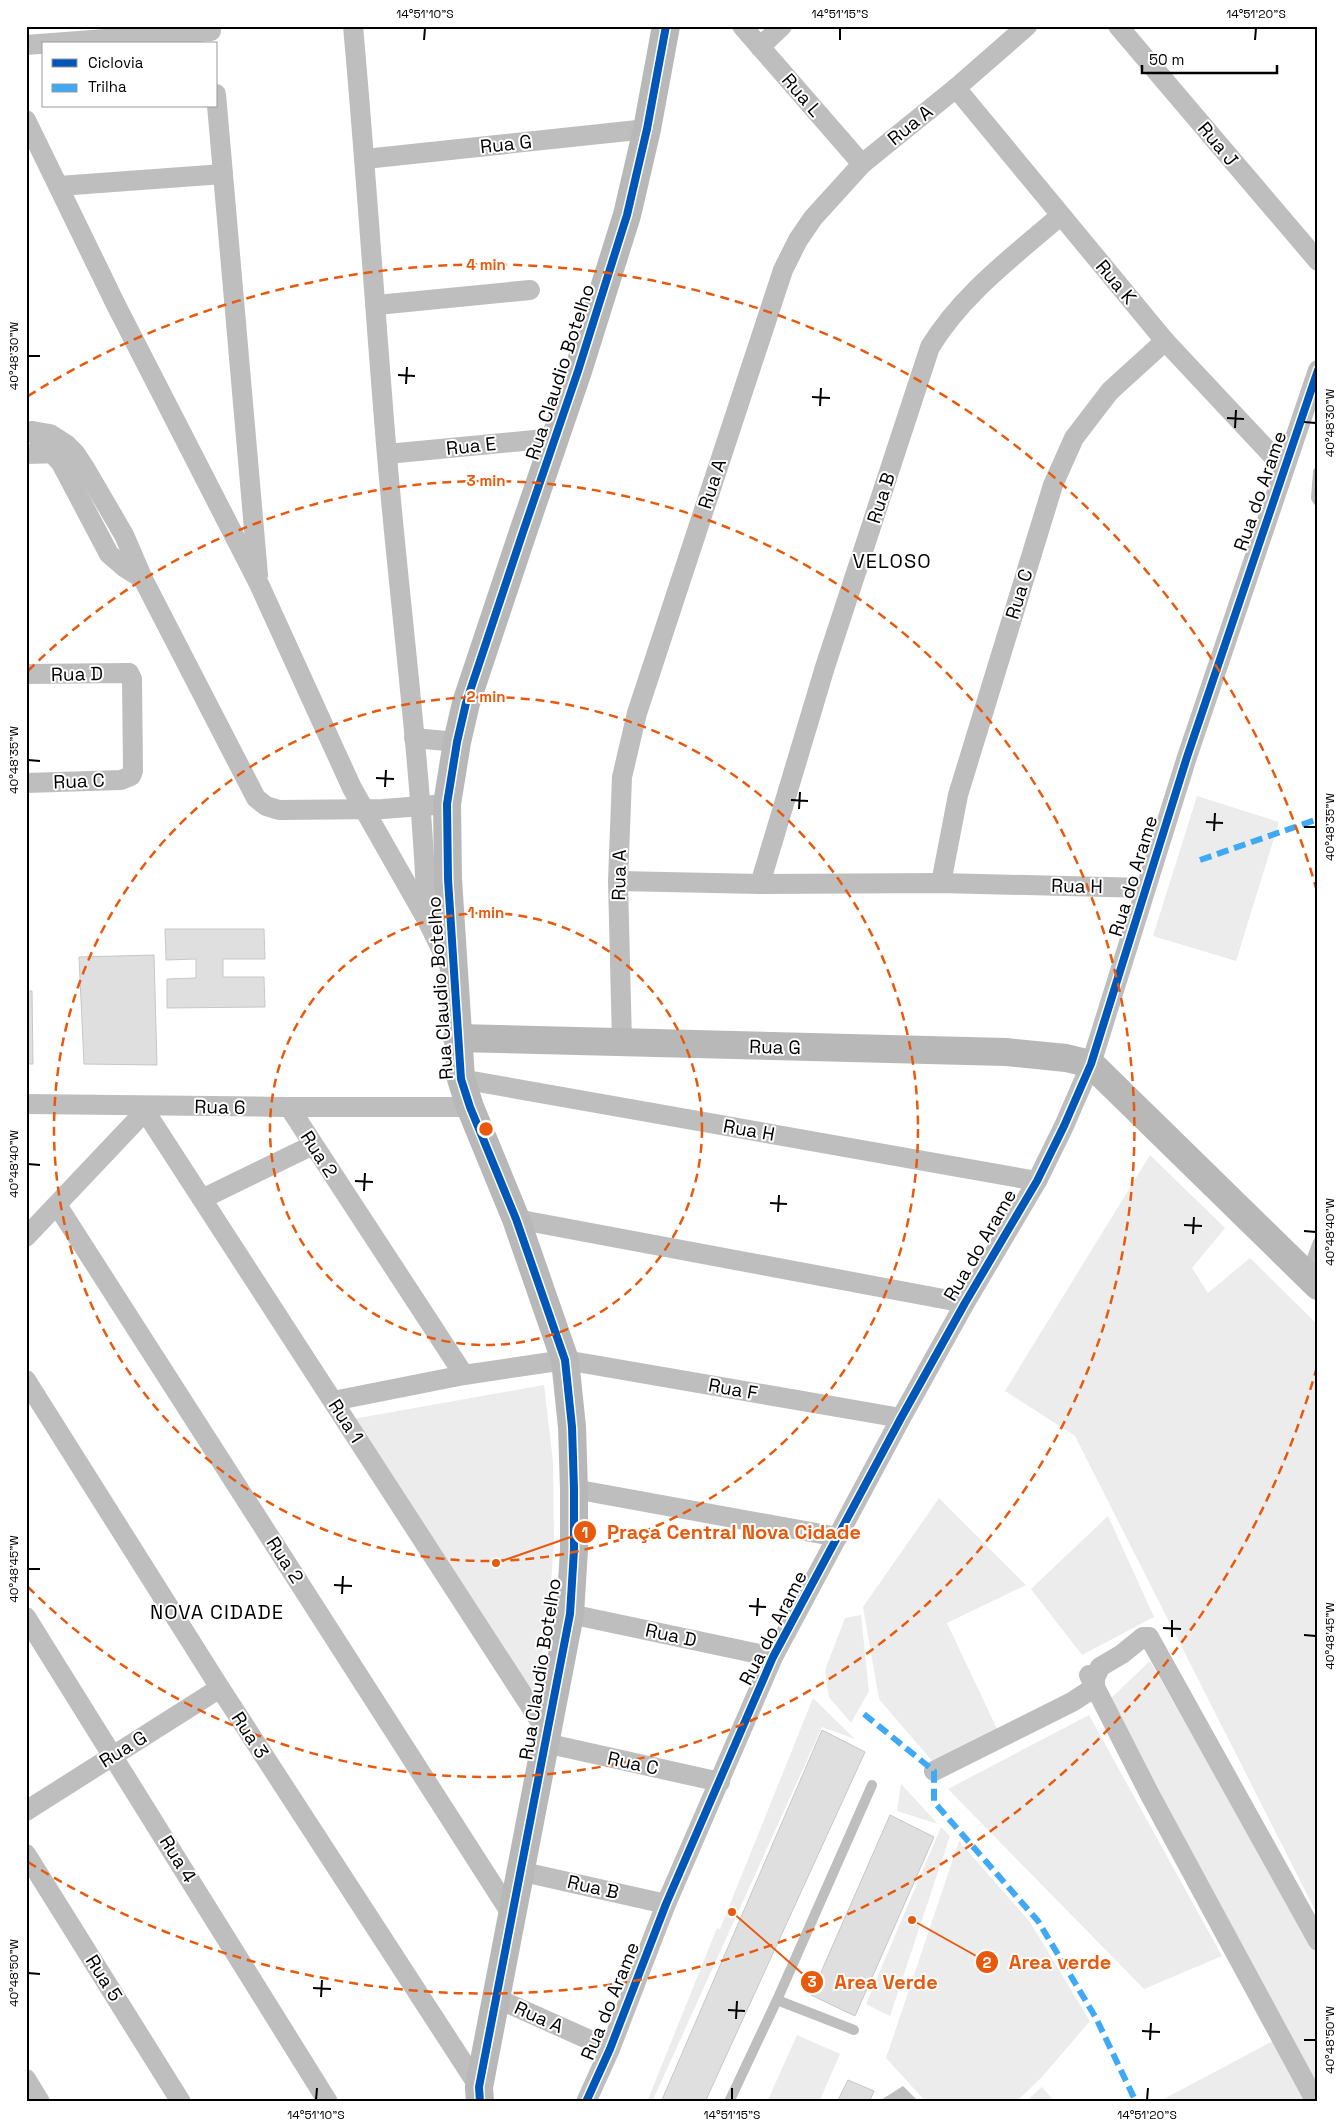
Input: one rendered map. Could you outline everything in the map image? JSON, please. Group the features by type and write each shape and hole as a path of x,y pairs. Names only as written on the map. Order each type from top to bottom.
{"street":[{"path":"353,26 387,454 414,738 434,805 427,920"},
{"name":"Rua Claudio Botelho","path":"480,2094 519,1871 570,1614 574,1550 572,1427 565,1360 516,1219 470,1107 461,1079 448,878 434,805 457,742 466,703 556,438 627,216 647,129 666,26"},
{"name":"Rua L","path":"742,26 862,164"},
{"path":"760,47 782,26"},
{"name":"Rua A","path":"622,1043 618,881 622,777 637,713 783,270 798,240 813,218 862,164 956,88 1027,26"},
{"name":"Rua J","path":"1118,26 1318,262"},
{"path":"76,42 211,34"},
{"path":"26,45 42,44"},
{"name":"Rua K","path":"956,88 1165,342 1284,468"},
{"path":"217,108 259,584"},
{"path":"26,120 116,304 259,584 364,810 427,920 453,972"},
{"name":"Rua G","path":"365,160 647,129"},
{"path":"59,186 223,174"},
{"name":"Rua B","path":"760,884 825,666 930,347 943,326 972,293 1060,216"},
{"path":"376,305 530,290"},
{"name":"Rua C","path":"941,883 958,795 1053,485 1074,438 1110,391 1165,342"},
{"name":"Rua do Arame","path":"586,2102 610,2049 666,1904 773,1657 901,1418 965,1303 1037,1181 1091,1064 1187,757 1318,370"},
{"path":"29,428 50,434 75,453 124,535 143,579 256,798 266,806 278,810 364,810 434,805"},
{"path":"29,428 61,464 109,554 124,567 143,579"},
{"name":"Rua E","path":"387,454 556,438"},
{"path":"26,454 75,453"},
{"name":"Rua D","path":"26,674 129,673 132,680 133,771 131,776"},
{"path":"414,738 457,742"},
{"name":"Rua C","path":"26,783 121,780 131,776"},
{"name":"Rua H","path":"618,881 760,884 941,883 1146,888"},
{"name":"Rua G","path":"457,1038 1006,1052 1066,1058 1091,1064"},
{"path":"1091,1064 1312,1280"},
{"name":"Rua H","path":"461,1079 1037,1181"},
{"name":"Rua 6","path":"26,1104 148,1108 470,1107"},
{"path":"26,1237 148,1108"},
{"name":"Rua 1","path":"148,1108 202,1199 546,1738"},
{"name":"Rua 2","path":"289,1108 464,1375"},
{"path":"202,1199 313,1145"},
{"name":"Rua 2","path":"57,1205 512,1915"},
{"path":"516,1219 965,1303"},
{"name":"Rua F","path":"333,1402 464,1375 565,1360 901,1418"},
{"name":"Rua 3","path":"26,1380 220,1688 480,2094"},
{"path":"574,1489 838,1537"},
{"name":"Rua D","path":"570,1614 773,1657"},
{"name":"Rua 4","path":"26,1617 114,1754 328,2102"},
{"path":"1316,2102 1153,1802 1095,1687 1095,1678 1100,1667 1143,1637 1149,1637 1318,1941"},
{"path":"934,1771 1072,1702 1095,1687"},
{"name":"Rua G","path":"26,1811 220,1688"},
{"name":"Rua C","path":"546,1738 720,1782"},
{"name":"Rua 5","path":"26,1854 181,2102"},
{"name":"Rua B","path":"519,1871 666,1904"},
{"name":"Rua A","path":"496,1998 610,2049"},
{"path":"26,2079 40,2102"}],"lane":[{"path":"1318,472 1316,490 1318,501"},
{"path":"1312,1280 1318,1242"},
{"path":"729,2102 777,2000 872,1786"},
{"path":"777,2000 854,2030"}],"shaded area":[{"path":"1197,796 1279,822 1236,961 1153,936"},
{"path":"1150,1155 1225,1228 1192,1268 1208,1293 1250,1258 1318,1325 1318,1916 1075,1436 1005,1391"},
{"path":"544,1385 553,1462 554,1542 549,1612 534,1705 353,1419"},
{"path":"939,1498 1026,1585 947,1623 998,1731 932,1761 879,1699 863,1607"},
{"path":"1108,1516 1154,1617 1082,1655 1031,1589"},
{"path":"861,1615 869,1691 851,1723 829,1697 825,1670 845,1618"},
{"path":"1150,1661 1318,1956 1318,2085 1108,1701"},
{"path":"813,1698 855,1739 822,1727 652,2102 647,2102 717,1928 720,1929"},
{"path":"1089,1715 1222,1956 1144,1989 948,1789"},
{"path":"901,1784 938,1824 897,1811"},
{"path":"941,1827 950,1836 890,2016 866,2004"},
{"path":"959,1841 1030,1922 1090,2021 1042,2077 1016,2102 926,2102 886,2058"},
{"path":"797,2035 840,2054 819,2102 767,2102"},
{"path":"1275,2040 1307,2102 1158,2102"},
{"path":"903,2086 919,2102 881,2102 881,2100"},
{"path":"1042,2087 1055,2102 1025,2102"}],"building":[{"path":"165,929 264,929 265,959 223,959 223,977 264,977 265,1007 167,1008 167,979 196,978 196,959 166,960"},
{"path":"154,955 157,1065 84,1064 79,957"},
{"path":"26,991 32,991 33,1064 26,1064"},
{"path":"822,1730 865,1752 705,2102 661,2102"},
{"path":"890,1815 934,1837 855,2016 811,1995"},
{"path":"848,2080 874,2091 869,2102 837,2102"}],"marked path":[{"path":"1200,860 1318,819"},
{"path":"864,1714 934,1771 934,1802 1038,1921 1096,2018 1136,2102"}],"cycle path":[{"path":"480,2102 479,2087 570,1614 574,1550 574,1489 572,1427 565,1360 516,1219 470,1107 461,1079 448,879 447,804 457,742 466,703 578,371 627,215 647,129 666,26"},
{"path":"586,2102 610,2049 666,1904 773,1657 901,1418 965,1303 1037,1181 1091,1064 1187,757 1318,370"}],"place":[{"name":"Praça Central Nova Cidade","path":"496,1563"},
{"name":"Area Verde","path":"732,1912"},
{"name":"Area verde","path":"912,1920"}],"district":[{"name":"VELOSO","path":"892,561"},
{"name":"NOVA CIDADE","path":"217,1612"}]}
